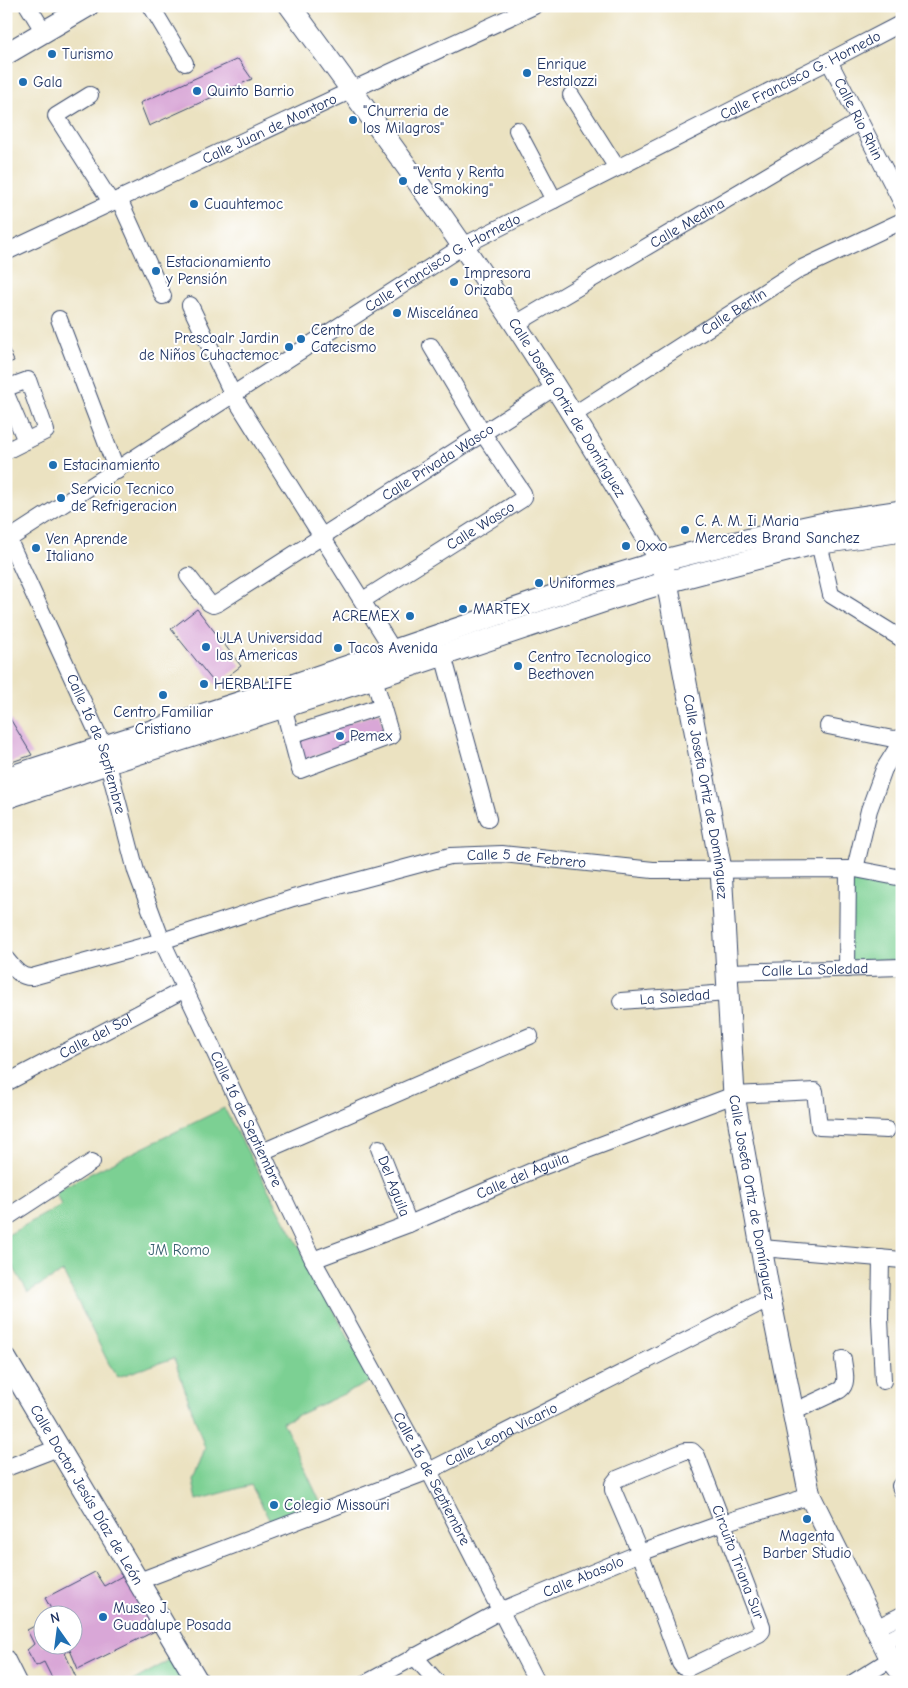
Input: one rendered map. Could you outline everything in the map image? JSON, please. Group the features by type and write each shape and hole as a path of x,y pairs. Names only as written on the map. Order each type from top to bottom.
{"main road":[{"path":"6,54 88,6"},
{"name":"Calle Josefa Ortiz de Domínguez","path":"290,6 463,246 555,386 661,561 667,582 721,869 734,1095 770,1298 810,1496 891,1647"},
{"path":"6,798 106,754 278,690 605,578 661,561 732,543 834,521 902,511"},
{"path":"6,778 106,754 282,706 374,678 667,582 819,544 902,532"},
{"name":"Calle Doctor Jesús Díaz de León","path":"6,1359 198,1682"}],"street":[{"path":"28,6 44,32"},
{"path":"150,6 185,63"},
{"name":"Calle Juan de Montoro","path":"6,252 534,6"},
{"name":"Calle Francisco G. Hornedo","path":"7,538 117,471 153,445 463,246 829,62 902,23"},
{"name":"Calle Rio Rhin","path":"829,62 902,203"},
{"path":"90,95 56,116 115,201 163,296"},
{"path":"570,96 619,166"},
{"path":"595,119 619,166"},
{"name":"Calle Medina","path":"514,324 860,121"},
{"path":"517,130 554,200"},
{"name":"Calle Berlín","path":"573,415 800,269 902,221"},
{"path":"190,305 233,394 393,650"},
{"path":"59,319 117,471"},
{"name":"Calle Wasco","path":"363,600 522,500 523,493 482,432 431,346"},
{"path":"6,388 28,380 46,431 6,451"},
{"name":"Calle Privada Wasco","path":"322,537 555,386"},
{"path":"6,394 26,441"},
{"path":"188,576 209,603 213,605 322,537"},
{"name":"Calle 16 de Septiembre","path":"7,538 106,754 136,871 162,941 313,1260 429,1471 502,1610 537,1682"},
{"path":"819,544 831,595 902,639"},
{"path":"443,655 488,820"},
{"path":"282,706 300,770 391,736 374,678"},
{"path":"291,736 382,706"},
{"path":"828,726 893,739 902,739"},
{"path":"848,969 852,869 869,810 884,769 902,739"},
{"name":"Calle 5 de Febrero","path":"6,959 26,978 162,941 293,898 450,856 502,854 653,870 852,869 902,878"},
{"name":"Calle La Soledad","path":"727,982 848,969 902,967"},
{"name":"La Soledad","path":"621,1001 727,982"},
{"name":"Calle del Sol","path":"6,1083 185,988"},
{"path":"262,1152 530,1036"},
{"path":"734,1095 815,1091 819,1127 887,1130"},
{"name":"Calle del Águila","path":"313,1260 409,1224 539,1168 734,1095"},
{"name":"Del Aguila","path":"379,1148 409,1224"},
{"path":"6,1218 92,1162"},
{"path":"762,1248 902,1260"},
{"path":"881,1258 880,1319 883,1381"},
{"name":"Calle Leona Vicario","path":"139,1581 429,1471 770,1298"},
{"path":"794,1412 840,1390 844,1386 846,1380 843,1359"},
{"path":"6,1468 58,1448"},
{"name":"Circuito Triana Sur","path":"685,1451 692,1451 697,1456 723,1523 762,1626 762,1631 688,1668 683,1667 640,1553 613,1490 613,1484 617,1479 685,1451"},
{"path":"902,1485 900,1486 902,1491"},
{"name":"Calle Abasolo","path":"368,1682 502,1610 640,1553 723,1523 810,1496"},
{"path":"854,1682 891,1647 902,1615"},
{"path":"414,1656 437,1682"},
{"path":"6,1658 18,1682"}],"green space":[{"path":"847,878 902,890 902,960 848,961"},
{"name":"JM Romo","path":"224,1108 372,1381 283,1422 322,1506 271,1522 251,1485 197,1500 193,1481 205,1448 174,1358 118,1377 109,1364 63,1272 28,1292 6,1255 6,1236 61,1205 55,1191"},
{"path":"172,1659 186,1682 131,1682"}],"building":[{"name":"Quinto Barrio","path":"238,59 252,79 149,126 140,103"},
{"path":"6,343 14,361 6,364"},
{"name":"ULA Universidad las Americas","path":"197,609 241,666 216,685 171,629"},
{"path":"6,712 32,755 6,764"},
{"name":"Pemex","path":"379,713 385,733 302,760 296,739"},
{"path":"95,1572 104,1586 124,1575 157,1630 78,1669 73,1656 82,1656 82,1606 49,1606 45,1598"},
{"path":"32,1627 32,1640 27,1630"},
{"path":"32,1646 32,1656 66,1656 78,1682 54,1682 44,1662 36,1666 27,1650"}],"place":[{"name":"Turismo","path":"52,54"},
{"name":"Enrique Pestalozzi","path":"527,73"},
{"name":"Gala","path":"23,82"},
{"name":"Quinto Barrio","path":"197,91"},
{"name":"\"Churreria de los Milagros\"","path":"353,120"},
{"name":"\"Venta y Renta de Smoking\"","path":"403,181"},
{"name":"Cuauhtemoc","path":"194,204"},
{"name":"Estacionamiento y Pensión","path":"156,271"},
{"name":"Impresora Orizaba","path":"454,282"},
{"name":"Miscelánea","path":"397,313"},
{"name":"Centro de Catecismo","path":"301,339"},
{"name":"Prescoalr Jardin de Niños Cuhactemoc","path":"289,347"},
{"name":"Estacinamiento","path":"53,465"},
{"name":"Servicio Tecnico de Refrigeracion","path":"61,498"},
{"name":"C. A. M. Ii Maria Mercedes Brand Sanchez","path":"685,530"},
{"name":"Oxxo","path":"626,546"},
{"name":"Ven Aprende Italiano","path":"36,548"},
{"name":"Uniformes","path":"539,583"},
{"name":"MARTEX","path":"463,609"},
{"name":"ACREMEX","path":"410,616"},
{"name":"ULA Universidad las Americas","path":"206,647"},
{"name":"Tacos Avenida","path":"338,648"},
{"name":"Centro Tecnologico Beethoven","path":"518,666"},
{"name":"HERBALIFE","path":"204,684"},
{"name":"Centro Familiar Cristiano","path":"163,695"},
{"name":"Pemex","path":"340,736"},
{"name":"Colegio Missouri","path":"274,1505"},
{"name":"Magenta Barber Studio","path":"807,1519"},
{"name":"Museo J. Guadalupe Posada","path":"103,1617"}]}
